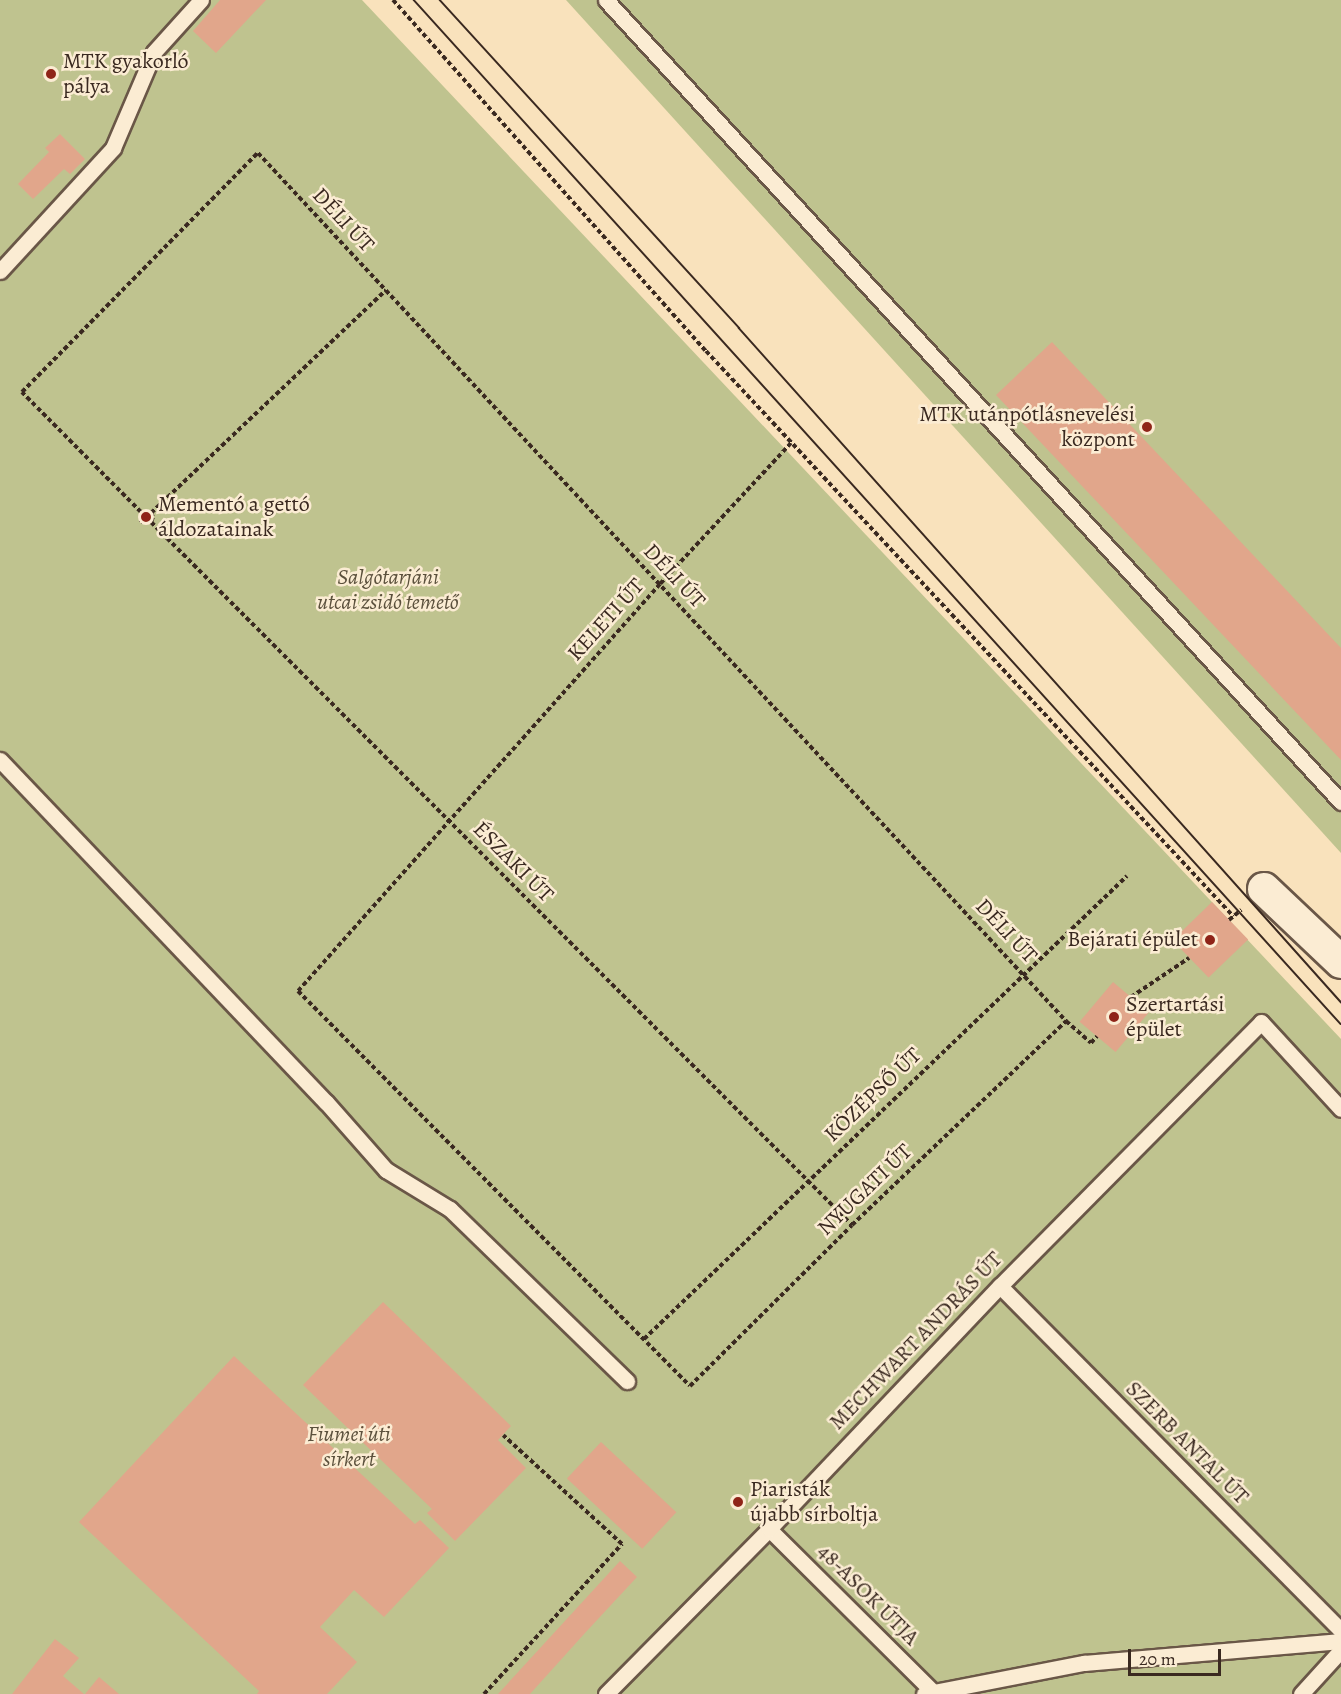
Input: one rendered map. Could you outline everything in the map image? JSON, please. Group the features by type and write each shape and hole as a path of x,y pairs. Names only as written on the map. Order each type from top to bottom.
{"street":[{"path":"1264,889 1341,962"}],"lane":[{"path":"0,271 113,148 154,52 201,0"},
{"path":"606,0 1341,802"},
{"path":"0,760 326,1102 386,1170 450,1209 627,1381"},
{"name":"MECHWART ANDRÁS ÚT","path":"606,1694 769,1529 1000,1286 1261,1022 1341,1109"},
{"name":"SZERB ANTAL ÚT","path":"1000,1286 1341,1631"},
{"name":"48-ASOK ÚTJA","path":"769,1529 930,1693"},
{"path":"930,1693 1084,1663 1341,1641"},
{"path":"1301,1694 1341,1650"}],"path":[{"path":"393,0 791,443 1233,916"},
{"name":"DÉLI ÚT","path":"141,513 22,392 258,153 1066,1021 1091,1042 1097,1036"},
{"path":"141,513 151,513 386,290"},
{"name":"KELETI ÚT","path":"644,1340 298,991 660,584 791,443"},
{"name":"ÉSZAKI ÚT","path":"141,513 141,522 151,522 852,1225"},
{"path":"151,513 153,517 151,522"},
{"name":"KÖZÉPSŐ ÚT","path":"644,1340 808,1179 1127,876"},
{"path":"1131,997 1189,958"},
{"name":"NYUGATI ÚT","path":"644,1340 690,1386 852,1225 1066,1021"},
{"path":"484,1694 622,1544 503,1435"}],"green space":[{"path":"0,0 362,0 1341,1039 1341,1694 0,1694"},
{"name":"MTK utánpótlásnevelési központ","path":"566,0 1341,0 1341,853"}],"building":[{"path":"220,0 266,0 216,53 193,31"},
{"path":"60,134 85,159 70,174 64,169 33,199 18,184 49,152 45,148"},
{"path":"1052,342 1341,648 1341,760 996,395"},
{"name":"Bejárati épület","path":"1212,902 1248,939 1209,978 1172,940"},
{"name":"Szertartási épület","path":"1113,982 1149,1012 1116,1052 1080,1022"},
{"path":"383,1302 511,1426 498,1440 526,1468 455,1541 427,1513 432,1509 303,1385"},
{"path":"234,1356 415,1524 420,1520 449,1548 384,1617 354,1590 320,1627 357,1662 327,1694 257,1694 259,1691 79,1522"},
{"path":"601,1442 676,1512 642,1549 567,1479"},
{"path":"620,1561 637,1577 530,1694 498,1694"},
{"path":"55,1639 79,1658 63,1676 84,1694 12,1694"},
{"path":"99,1677 119,1694 85,1694"}],"tram line":[{"path":"414,0 1341,1024"},
{"path":"440,0 739,328 1341,1002"}],"place":[{"name":"MTK gyakorló pálya","path":"51,74"},
{"name":"MTK utánpótlásnevelési központ","path":"1147,427"},
{"name":"Mementó a gettó áldozatainak","path":"146,517"},
{"name":"Bejárati épület","path":"1210,940"},
{"name":"Szertartási épület","path":"1114,1017"},
{"name":"Piaristák újabb sírboltja","path":"738,1502"}],"park label":[{"name":"Salgótarjáni utcai zsidó temető","path":"388,590"},
{"name":"Fiumei úti sírkert","path":"349,1446"}]}
